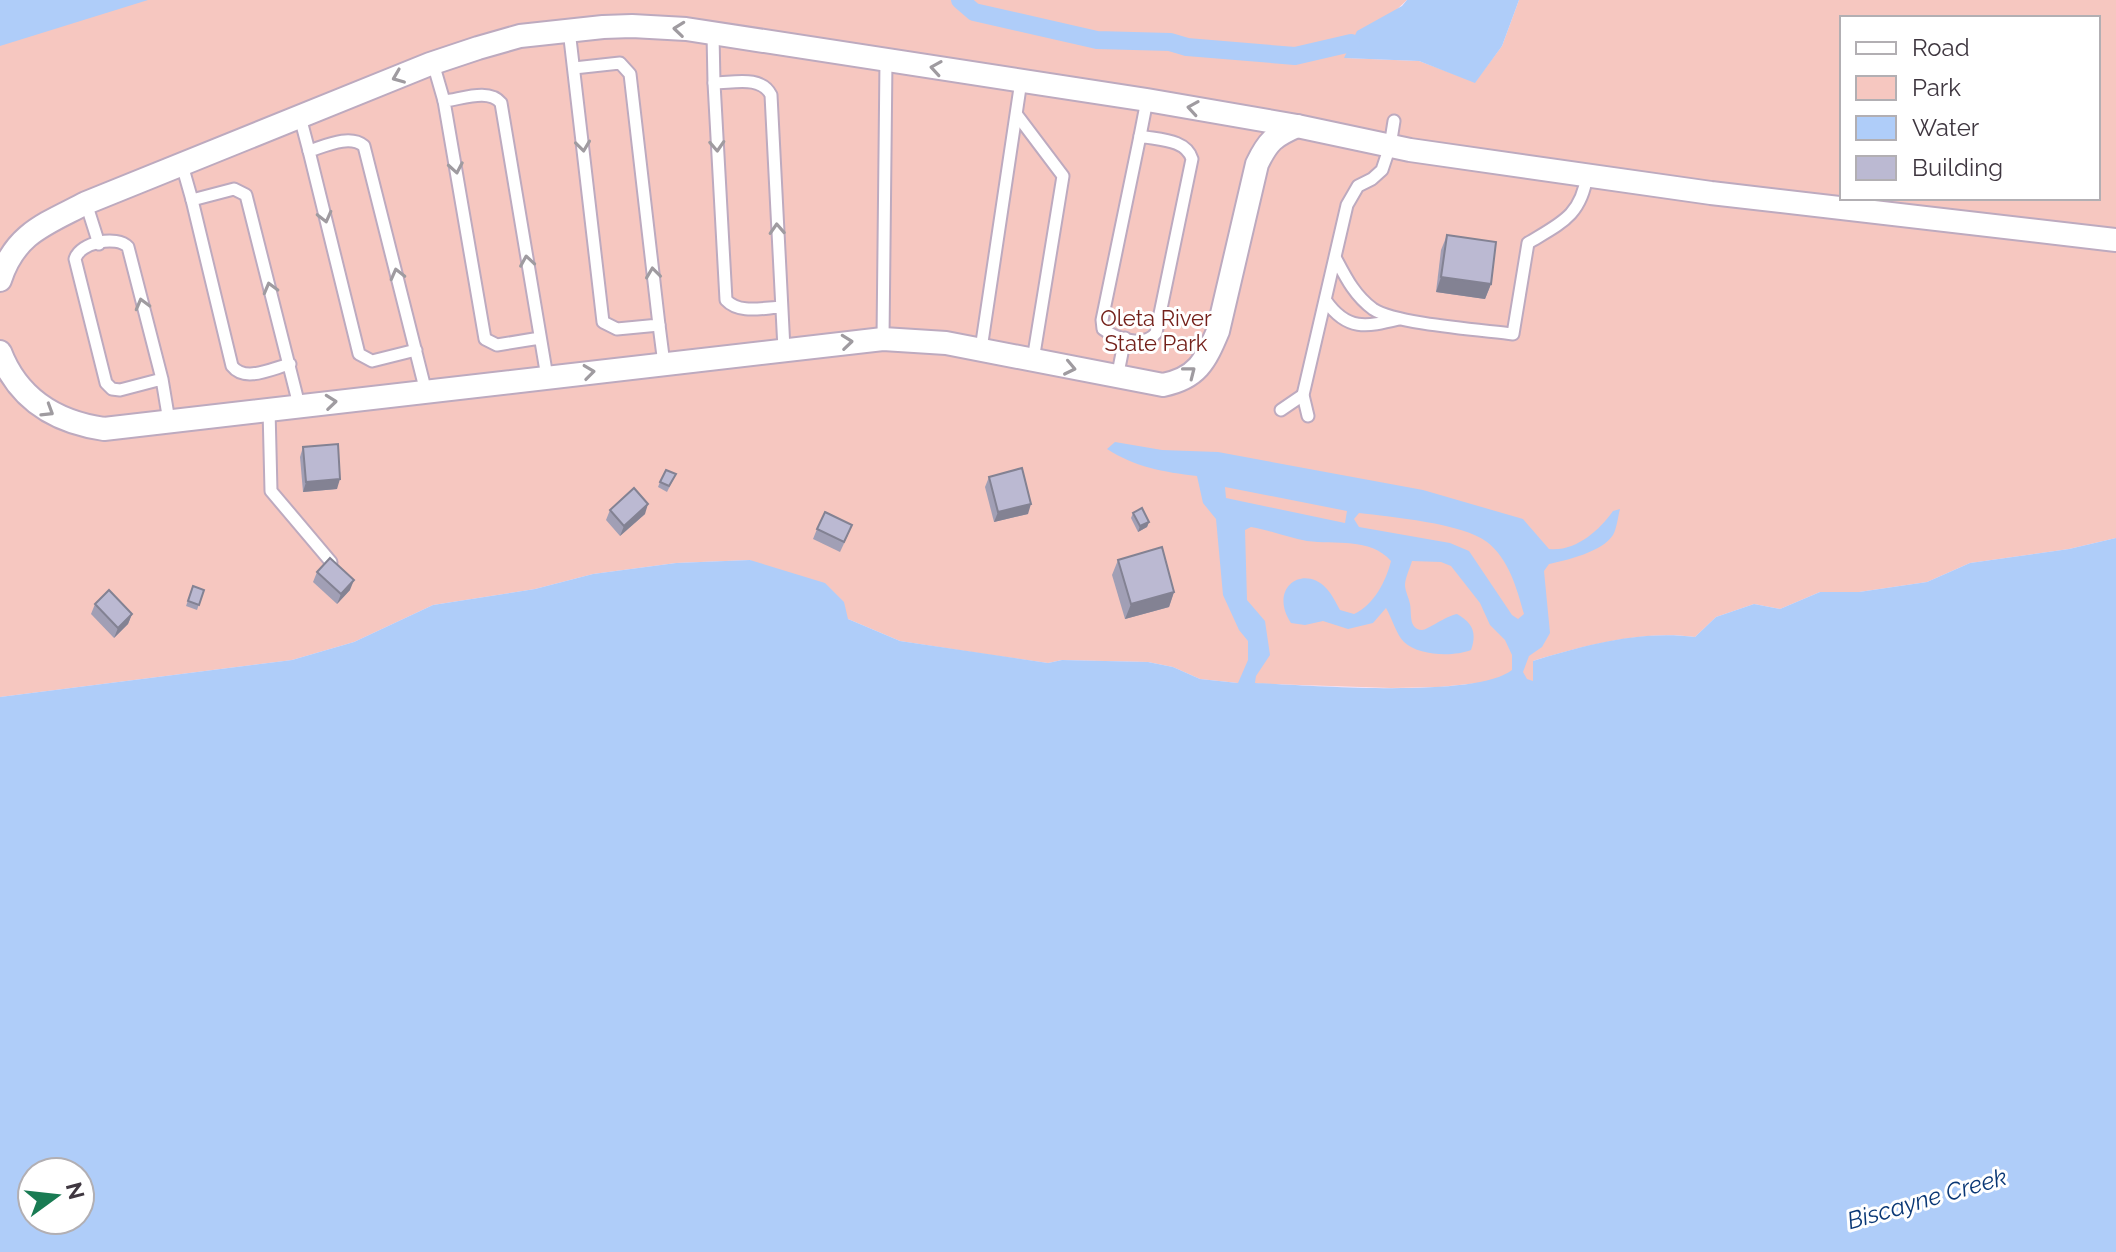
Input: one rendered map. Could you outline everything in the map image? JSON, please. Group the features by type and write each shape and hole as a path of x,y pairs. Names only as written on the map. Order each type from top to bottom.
{"street":[{"path":"0,280 19,243 34,230 86,203 433,63 520,36 569,30 656,27 1147,100 1390,146 1587,175 1711,193 2116,240"},
{"path":"1242,116 1253,124 1258,137 1258,163"},
{"path":"0,352 10,375 26,395 44,410 63,420 104,429 883,339 946,343 1148,384 1175,383 1197,370 1209,354 1218,331 1258,163 1266,145 1279,134 1297,126"}],"lane":[{"path":"569,30 603,322 617,329 659,325"},
{"path":"713,34 726,300 740,309 781,307"},
{"path":"883,339 886,60"},
{"path":"433,63 444,101 485,339 497,345 540,338"},
{"path":"574,68 620,63 630,74 664,364"},
{"path":"981,349 1021,81"},
{"path":"714,83 759,82 767,87 771,95 784,349"},
{"path":"444,101 488,95 496,97 501,103 547,377"},
{"path":"1140,136 1182,144 1189,150 1192,159 1156,333 1144,342 1110,334 1103,329 1102,320 1147,100"},
{"path":"1017,115 1063,176 1033,360"},
{"path":"300,117 359,354 372,361 416,350"},
{"path":"1308,416 1303,395 1347,205 1358,186 1382,170 1394,121"},
{"path":"309,151 351,140 364,146 426,392"},
{"path":"182,165 232,366 237,373 246,375 290,364"},
{"path":"1336,259 1359,298 1375,311 1399,319 1513,334 1528,243 1566,220 1584,196 1587,175"},
{"path":"192,200 234,189 246,195 299,405"},
{"path":"86,203 99,244"},
{"path":"162,379 120,390 112,389 106,383 75,259 82,248 115,239 128,247 162,379 169,421"},
{"path":"1326,301 1342,320 1358,325 1399,319"},
{"path":"1117,378 1125,338"},
{"path":"1281,410 1303,395"},
{"path":"269,409 271,491 331,562"}],"green space":[{"name":"Oleta River State Park","path":"0,0 1407,0 1345,58 1419,61 1475,82 1502,46 1519,0 2116,0 2116,538 2069,549 1970,563 1927,582 1859,592 1820,592 1780,609 1754,604 1716,617 1695,637 1634,638 1592,645 1533,661 1533,682 1505,676 1489,682 1439,687 1238,683 1200,679 1173,667 1148,662 1062,660 1048,663 900,641 848,619 750,560 676,563 593,574 535,589 433,605 354,642 292,660 0,697"}],"water":[{"path":"0,0 148,0 0,46"},
{"path":"1407,0 1519,0 1502,46 1475,83 1419,61 1344,58 1357,31 1402,6"},
{"name":"Biscayne Creek","path":"1115,442 1162,450 1218,452 1423,490 1523,519 1549,549 1568,547 1586,539 1613,511 1620,509 1614,532 1608,541 1584,554 1549,564 1544,571 1550,633 1542,647 1529,656 1523,672 1527,679 1533,681 1533,661 1633,637 1695,637 1716,617 1754,604 1780,609 1820,592 1859,592 1927,582 1970,563 2069,549 2116,538 2116,1252 0,1252 0,697 292,660 354,642 433,605 535,589 593,574 676,563 750,560 825,583 844,602 848,619 900,641 1048,663 1062,660 1148,662 1173,667 1200,679 1238,683 1248,660 1248,641 1239,630 1223,595 1216,519 1203,503 1197,476 1150,468 1107,449","holes":["1225,487 1347,511 1345,523 1226,498","1359,513 1407,519 1476,535 1495,549 1507,566 1524,614 1518,619 1512,615 1469,551 1450,543 1359,527 1354,519","1251,527 1307,541 1363,545 1383,553 1391,561 1378,592 1354,614 1340,610 1326,588 1317,581 1308,578 1291,583 1284,599 1291,623 1305,625 1323,621 1348,629 1373,623 1386,608 1399,635 1410,647 1427,653 1446,654 1471,650 1472,629 1457,614 1422,630 1414,627 1405,585 1412,561 1441,562 1451,566 1480,603 1490,625 1505,640 1512,655 1512,670 1493,679 1464,685 1429,687 1255,683 1256,676 1270,655 1265,621 1247,600 1245,530"]}],"building":[{"path":"1447,235 1496,242 1491,284 1441,277"},
{"path":"338,444 340,479 306,482 303,447"},
{"path":"1022,468 1031,504 998,512 989,477"},
{"path":"666,470 676,474 669,486 660,482"},
{"path":"634,488 648,504 624,526 610,510"},
{"path":"1142,508 1149,522 1140,526 1133,513"},
{"path":"825,512 852,525 844,542 817,529"},
{"path":"1162,547 1174,592 1131,604 1118,560"},
{"path":"330,558 354,580 341,594 317,572"},
{"path":"193,586 204,590 199,605 188,601"},
{"path":"109,590 132,614 118,628 95,604"}],"waterway":[{"path":"960,0 974,12 1097,40 1170,42 1187,47 1295,56 1351,43"}]}
